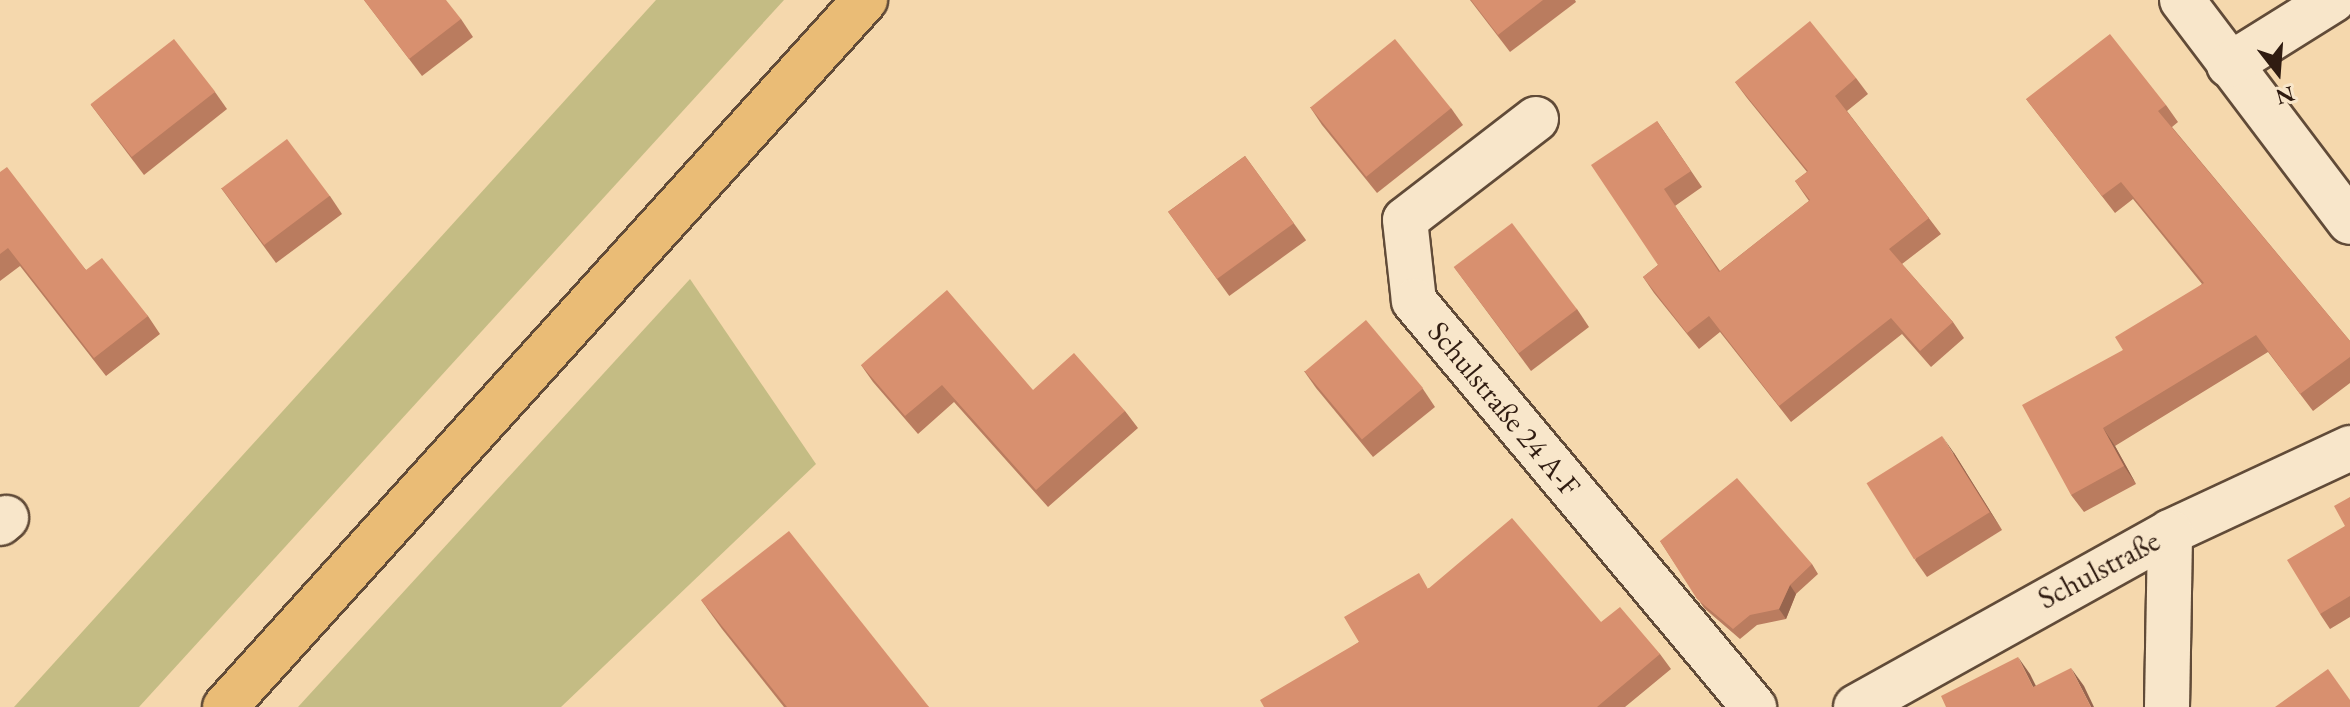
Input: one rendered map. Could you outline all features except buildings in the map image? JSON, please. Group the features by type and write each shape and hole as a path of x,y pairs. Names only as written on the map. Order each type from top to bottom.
{"highway":[{"path":"225,707 865,0"}],"street":[{"path":"2182,0 2350,222"},
{"path":"2229,65 2333,0"},
{"name":"Schulstraße 24 A-F","path":"1536,119 1405,220 1414,301 1754,707"},
{"name":"Schulstraße","path":"1856,707 2170,532 2350,448"},
{"path":"2167,707 2170,532"}],"shaded area":[{"path":"656,0 784,0 139,707 14,707"},
{"path":"690,279 816,464 561,707 298,707"}]}
